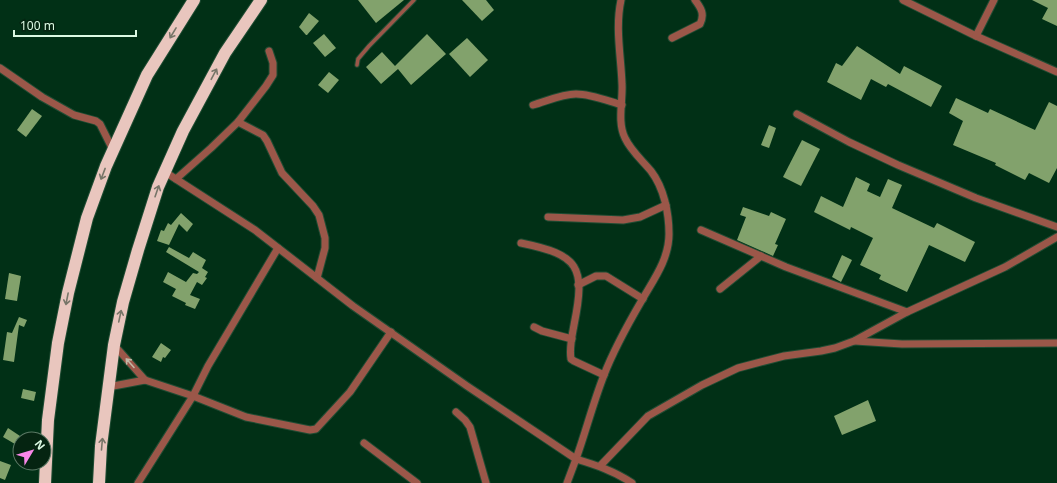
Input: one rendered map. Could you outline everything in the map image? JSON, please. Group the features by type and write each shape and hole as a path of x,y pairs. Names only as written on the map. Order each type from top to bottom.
{"highway":[{"path":"45,483 48,420 58,343 68,293 87,218 113,150 148,75 194,0"},
{"path":"99,483 101,446 114,345 123,302 158,187 183,131 225,53 261,0"}],"street":[{"path":"567,483 604,375 625,331 658,275 667,253 669,236 669,221 666,206 658,183 651,171 631,149 624,138 621,124 622,85 618,36 618,13 621,0"},
{"path":"672,38 700,24 703,14 694,0"},
{"path":"903,0 976,36 1057,72"},
{"path":"976,36 994,0"},
{"path":"176,179 238,122 266,86 273,75 269,51"},
{"path":"0,68 42,97 74,115 96,121 100,124 113,150"},
{"path":"533,105 576,94 587,95 622,105"},
{"path":"797,114 849,142 905,168 976,198 1057,227"},
{"path":"238,122 263,135 268,141 282,173 313,206 319,215 325,238 325,248 317,278"},
{"path":"164,172 255,230 353,306 467,386 576,459 600,466 619,474 632,483"},
{"path":"548,217 623,220 640,217 666,206"},
{"path":"701,230 786,267 907,312"},
{"path":"600,466 648,416 702,385 745,366 784,356 835,348 854,340 907,312 1005,267 1057,237"},
{"path":"521,242 546,248 566,258 573,265 577,272 578,304 572,339 571,358 574,361 604,375"},
{"path":"138,483 193,396 208,366 278,248"},
{"path":"720,290 761,256"},
{"path":"578,285 596,276 606,276 643,299"},
{"path":"534,327 542,331 572,339"},
{"path":"114,345 146,380 193,396 246,417 310,430 316,429 350,392 391,332"},
{"path":"854,340 902,344 1057,343"},
{"path":"108,387 146,380"},
{"path":"456,412 470,427 486,483"},
{"path":"364,443 417,483"}],"lane":[{"path":"357,65 358,59 369,46 414,0"}],"building":[{"path":"358,0 404,0 376,23"},
{"path":"462,0 486,0 494,10 482,21"},
{"path":"1032,0 1057,0 1057,26 1042,19 1048,8"},
{"path":"309,13 319,21 306,35 299,27"},
{"path":"324,34 336,48 325,57 313,43"},
{"path":"427,34 446,54 411,85 398,69 381,84 366,67 382,52 395,66"},
{"path":"467,38 488,60 470,77 449,54"},
{"path":"857,46 900,74 904,66 942,86 931,107 888,84 886,87 871,79 861,100 827,82 836,63 842,66"},
{"path":"329,72 339,80 328,93 318,85"},
{"path":"956,98 988,113 990,109 1035,130 1049,102 1057,106 1057,168 1049,183 1029,173 1025,180 995,165 996,163 953,145 963,121 949,113"},
{"path":"32,109 42,116 26,137 17,130"},
{"path":"769,125 776,128 769,148 761,145"},
{"path":"802,140 820,149 801,186 783,177"},
{"path":"856,177 870,184 867,191 880,197 888,179 902,185 892,208 934,228 937,223 975,242 965,262 929,245 907,292 879,279 881,275 860,265 873,238 851,227 850,230 814,212 821,196 843,207"},
{"path":"743,207 769,216 771,212 786,219 775,244 778,245 773,256 737,240 746,217 740,215"},
{"path":"181,213 193,224 187,232 179,224 169,245 157,241 161,230 164,231 168,223 171,225"},
{"path":"169,247 189,258 193,252 206,260 202,268 208,272 205,277 207,278 202,285 197,282 190,295 200,299 195,309 185,305 186,303 172,296 176,289 163,282 168,272 186,282 193,273 197,274 199,272 166,252"},
{"path":"842,255 852,260 841,282 832,277"},
{"path":"9,273 21,276 17,301 5,299"},
{"path":"19,317 27,320 24,327 19,325 14,362 3,360 7,332 12,333"},
{"path":"161,343 171,350 165,358 163,357 161,362 152,357"},
{"path":"23,389 36,392 34,401 21,398"},
{"path":"868,400 876,421 842,435 834,416"},
{"path":"8,428 12,431 12,442 3,437"},
{"path":"0,461 11,465 5,480 0,478"}]}
